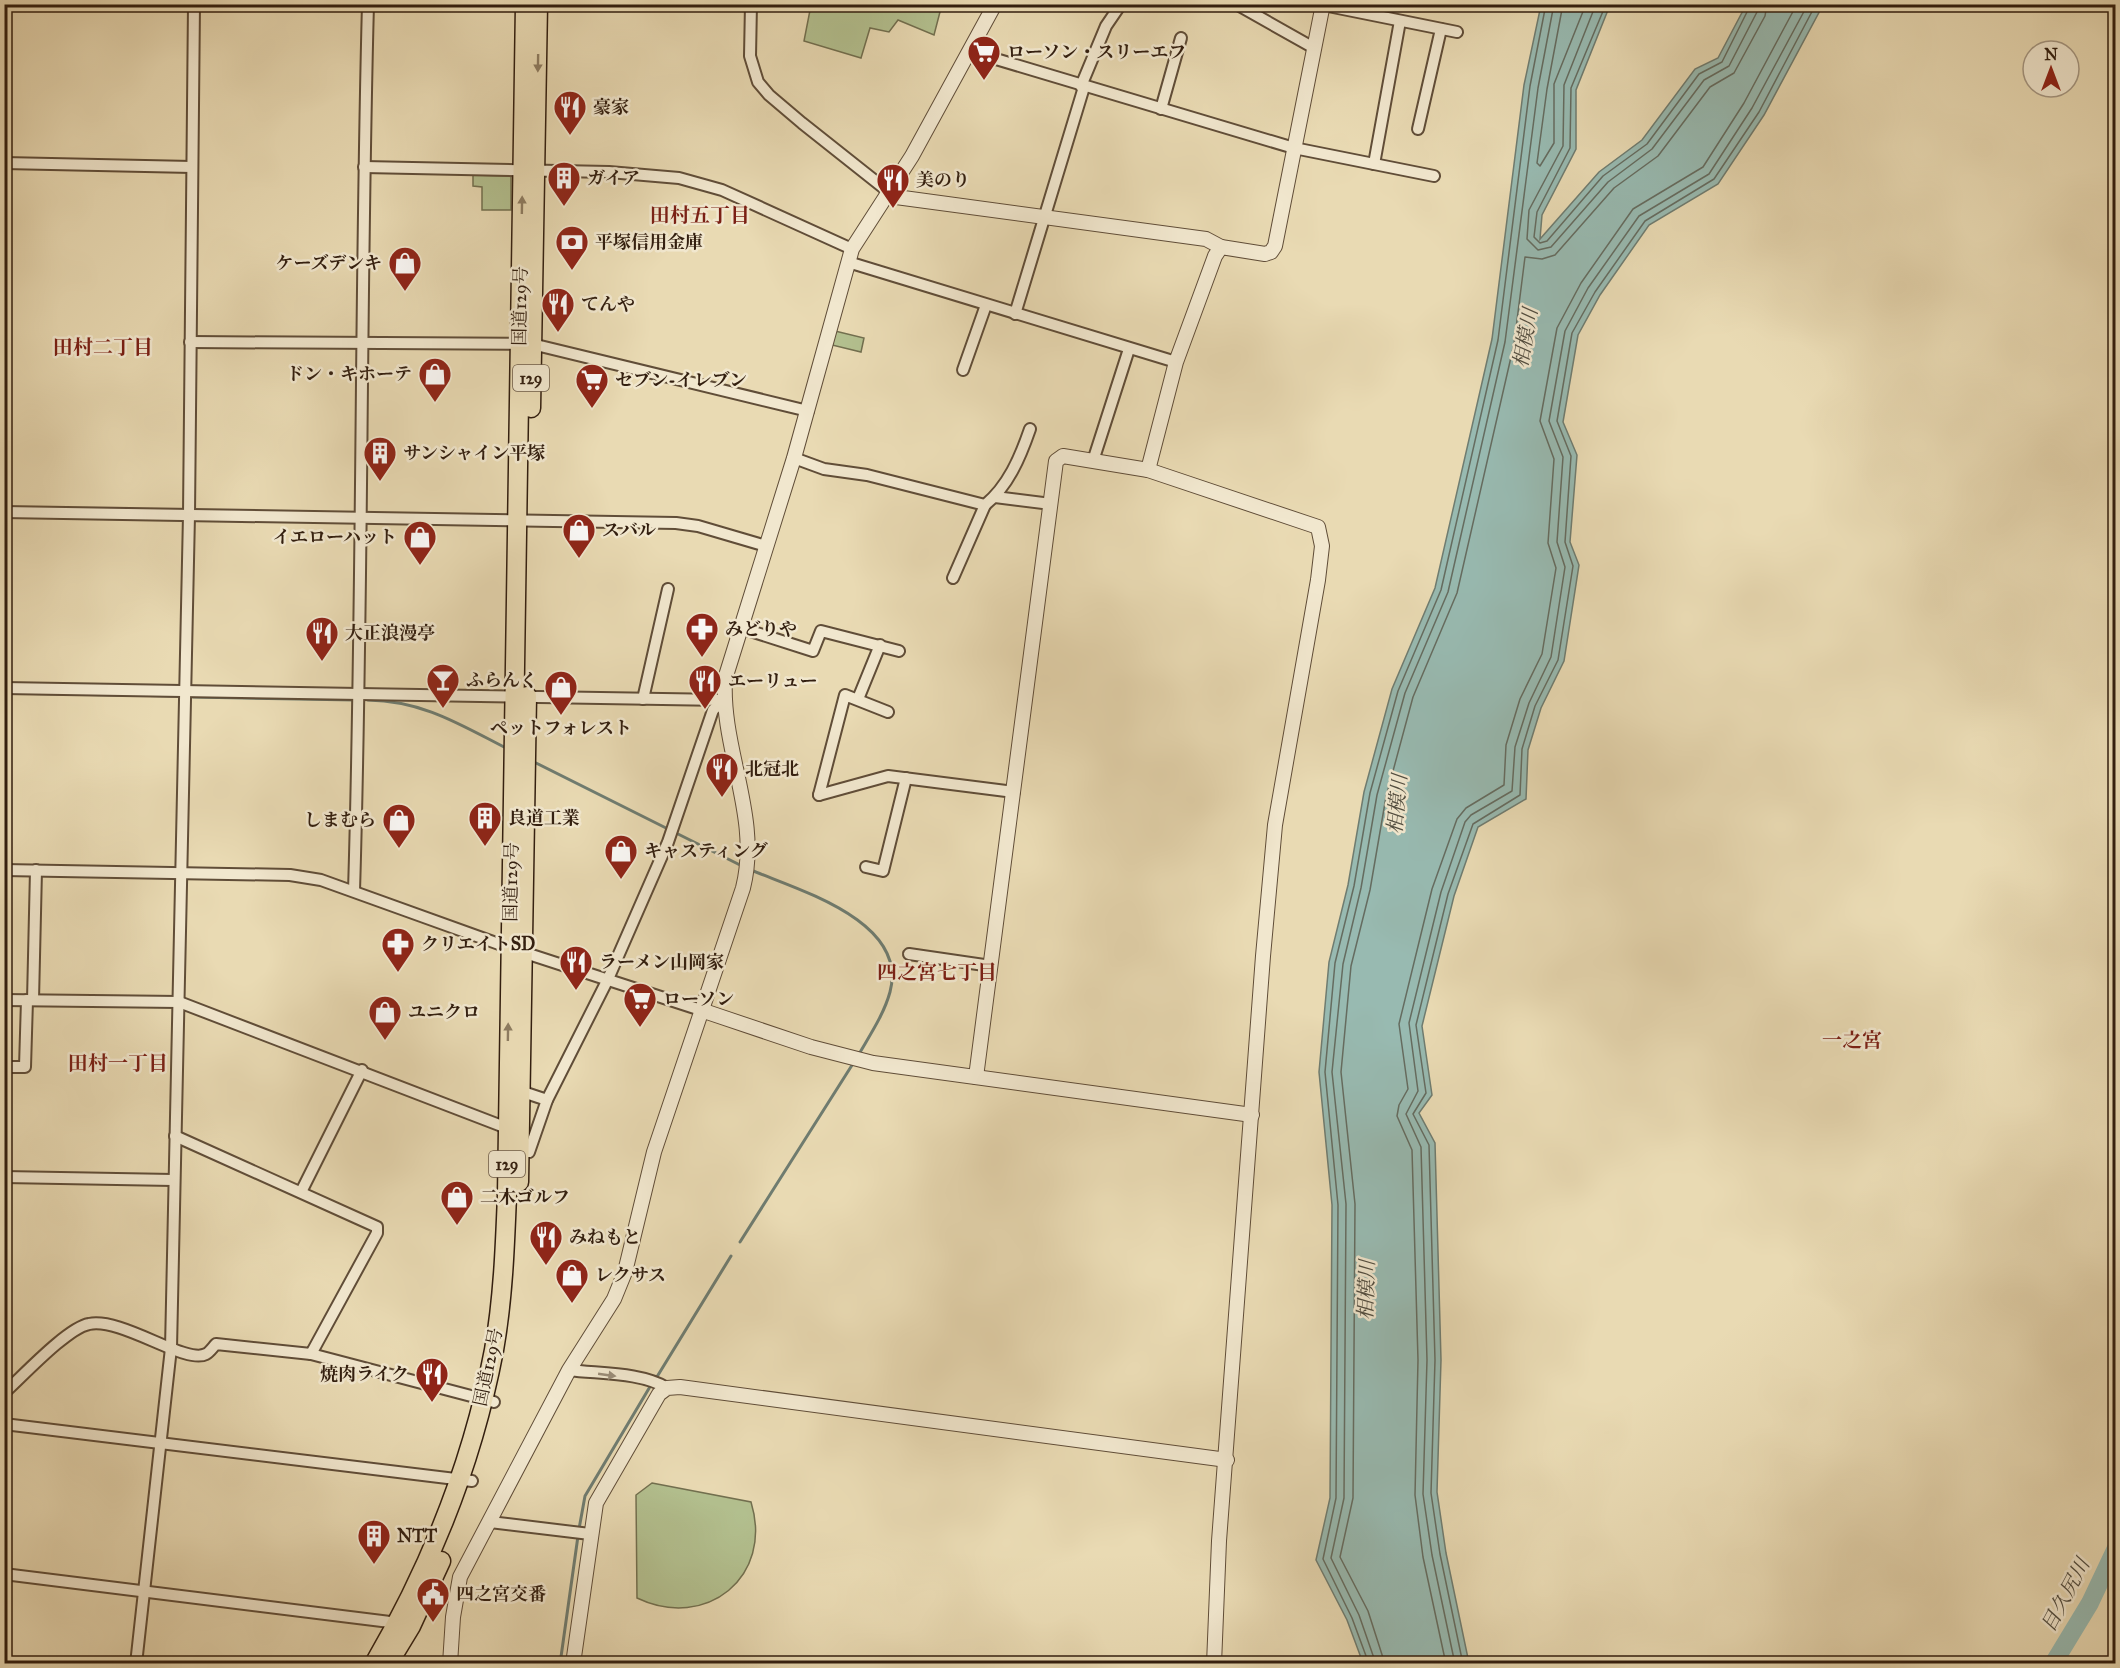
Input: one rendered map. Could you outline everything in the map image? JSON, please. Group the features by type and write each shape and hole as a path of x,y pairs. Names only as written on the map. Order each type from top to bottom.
{"highway":[{"name":"国道129号","path":"525,4 530,171"},
{"name":"国道129号","path":"488,1401 500,1305 514,1122 526,344 530,171 538,4"},
{"name":"国道129号","path":"388,1664 411,1626 466,1480 512,1307 518,1248 520,1152 514,1122 520,1091 516,950"},
{"name":"国道129号","path":"374,1664 433,1565"}],"street":[{"path":"136,1664 171,1348 189,515 194,4"},
{"path":"354,891 360,693 364,167 368,4"},
{"path":"751,4 750,56 759,82 769,95 802,123 896,197 1206,239 1221,247 1265,254 1271,252 1275,246 1323,5 1457,32"},
{"path":"450,1664 453,1617 460,1577 569,1370 614,1299 625,1272 654,1152 704,1011 748,868 745,812 724,700 728,666 808,411 850,256 889,192 995,4"},
{"path":"1015,314 1046,218 1083,86 1106,26 1121,4"},
{"path":"1236,4 1314,48"},
{"path":"1374,164 1400,21"},
{"path":"1418,129 1441,29"},
{"path":"1161,109 1182,38"},
{"path":"969,51 1293,148 1434,176"},
{"path":"4,163 192,167"},
{"path":"364,167 609,172 679,178 722,190 850,256 986,305 1176,362"},
{"path":"1148,470 1176,362 1203,285 1221,247"},
{"path":"963,370 986,305"},
{"path":"190,342 363,341 526,344 808,411"},
{"path":"1093,461 1130,349"},
{"path":"953,578 985,505 1010,477 1030,429"},
{"path":"976,1077 1056,461 1063,456 1148,470 1318,527 1321,535 1318,580 1275,825 1263,956 1214,1664"},
{"path":"794,458 824,470 867,475 985,505"},
{"path":"995,496 1051,504"},
{"path":"4,512 676,523 698,526 766,546"},
{"path":"644,699 668,589"},
{"path":"741,628 813,651 821,632 899,651"},
{"path":"858,699 880,645"},
{"path":"4,688 724,700"},
{"path":"888,712 845,695 819,795 888,776 1014,792"},
{"path":"520,1152 529,1152 547,1100 608,979 668,842 712,710 724,700"},
{"path":"866,867 884,871 906,778"},
{"path":"4,870 182,872 290,876 321,880 516,950 845,1057 1252,1114"},
{"path":"4,1066 24,1067 30,1000 36,870"},
{"path":"909,954 991,966"},
{"path":"4,1000 179,1002 362,1070 514,1122 540,1121"},
{"path":"301,1192 362,1070"},
{"path":"520,1091 547,1100"},
{"path":"175,1136 377,1227 377,1233 311,1354"},
{"path":"4,1177 173,1180"},
{"path":"4,1393 73,1330 87,1324 105,1323 121,1326 171,1348 198,1356 206,1354 216,1344 258,1351 311,1354 488,1401"},
{"path":"569,1370 644,1380 662,1386 1227,1460"},
{"path":"573,1664 596,1503 662,1386"},
{"path":"4,1424 466,1480"},
{"path":"490,1522 590,1534"},
{"path":"433,1565 460,1577"},
{"path":"4,1574 398,1623"}],"green space":[{"path":"811,5 924,5 941,8 934,35 898,20 889,32 870,28 861,58 804,41"},
{"path":"473,175 511,176 511,210 482,210 482,187 473,186"},
{"path":"835,331 864,338 861,352 832,345"},
{"path":"652,1483 751,1502 756,1529 753,1553 743,1574 728,1590 709,1602 687,1607 663,1606 637,1598 636,1495"}],"water":[{"name":"相模川","path":"1541,5 1615,5 1608,10 1576,90 1576,149 1542,215 1540,239 1599,172 1642,140 1695,69 1718,58 1746,5 1823,5 1764,115 1718,184 1649,225 1600,295 1578,335 1563,422 1577,455 1570,542 1579,565 1564,661 1541,708 1528,750 1526,799 1478,827 1454,896 1422,1026 1432,1095 1419,1113 1435,1143 1441,1360 1437,1492 1446,1553 1469,1663 1363,1663 1347,1620 1316,1560 1330,1498 1332,1205 1319,1072 1329,962 1348,885 1364,792 1392,689 1435,588 1492,339 1524,85"}],"waterway":[{"path":"4,693 178,696"},
{"path":"193,697 355,700"},
{"path":"368,700 388,701 423,709 506,748"},
{"path":"534,762 668,829"},
{"path":"676,833 742,866"},
{"path":"751,870 821,899 845,912 867,927 883,946 891,967 890,992 859,1054"},
{"path":"740,1242 854,1062"},
{"path":"655,1380 731,1256"},
{"path":"579,1529 585,1496 651,1385"},
{"path":"560,1664 578,1536"},
{"name":"目久尻川","path":"2053,1664 2090,1603 2116,1548"}],"place":[{"name":"ローソン・スリーエフ","path":"984,81"},
{"name":"豪家","path":"570,136"},
{"name":"ガイア","path":"564,207"},
{"name":"美のり","path":"893,209"},
{"name":"平塚信用金庫","path":"572,271"},
{"name":"ケーズデンキ","path":"405,292"},
{"name":"てんや","path":"558,333"},
{"name":"ドン・キホーテ","path":"435,403"},
{"name":"セブン-イレブン","path":"592,409"},
{"name":"サンシャイン平塚","path":"380,482"},
{"name":"スバル","path":"579,559"},
{"name":"イエローハット","path":"420,566"},
{"name":"みどりや","path":"702,658"},
{"name":"大正浪漫亭","path":"322,662"},
{"name":"ふらんく","path":"443,709"},
{"name":"エーリュー","path":"705,710"},
{"name":"ペットフォレスト","path":"561,716"},
{"name":"北冠北","path":"722,798"},
{"name":"良道工業","path":"485,847"},
{"name":"しまむら","path":"399,849"},
{"name":"キャスティング","path":"621,880"},
{"name":"クリエイトSD","path":"398,973"},
{"name":"ラーメン山岡家","path":"576,991"},
{"name":"ローソン","path":"640,1028"},
{"name":"ユニクロ","path":"385,1041"},
{"name":"二木ゴルフ","path":"457,1226"},
{"name":"みねもと","path":"546,1266"},
{"name":"レクサス","path":"572,1304"},
{"name":"焼肉ライク","path":"432,1403"},
{"name":"NTT","path":"374,1565"},
{"name":"四之宮交番","path":"433,1623"}],"district":[{"name":"田村五丁目","path":"700,215"},
{"name":"田村二丁目","path":"103,347"},
{"name":"四之宮七丁目","path":"937,972"},
{"name":"一之宮","path":"1852,1040"},
{"name":"田村一丁目","path":"118,1063"}]}
